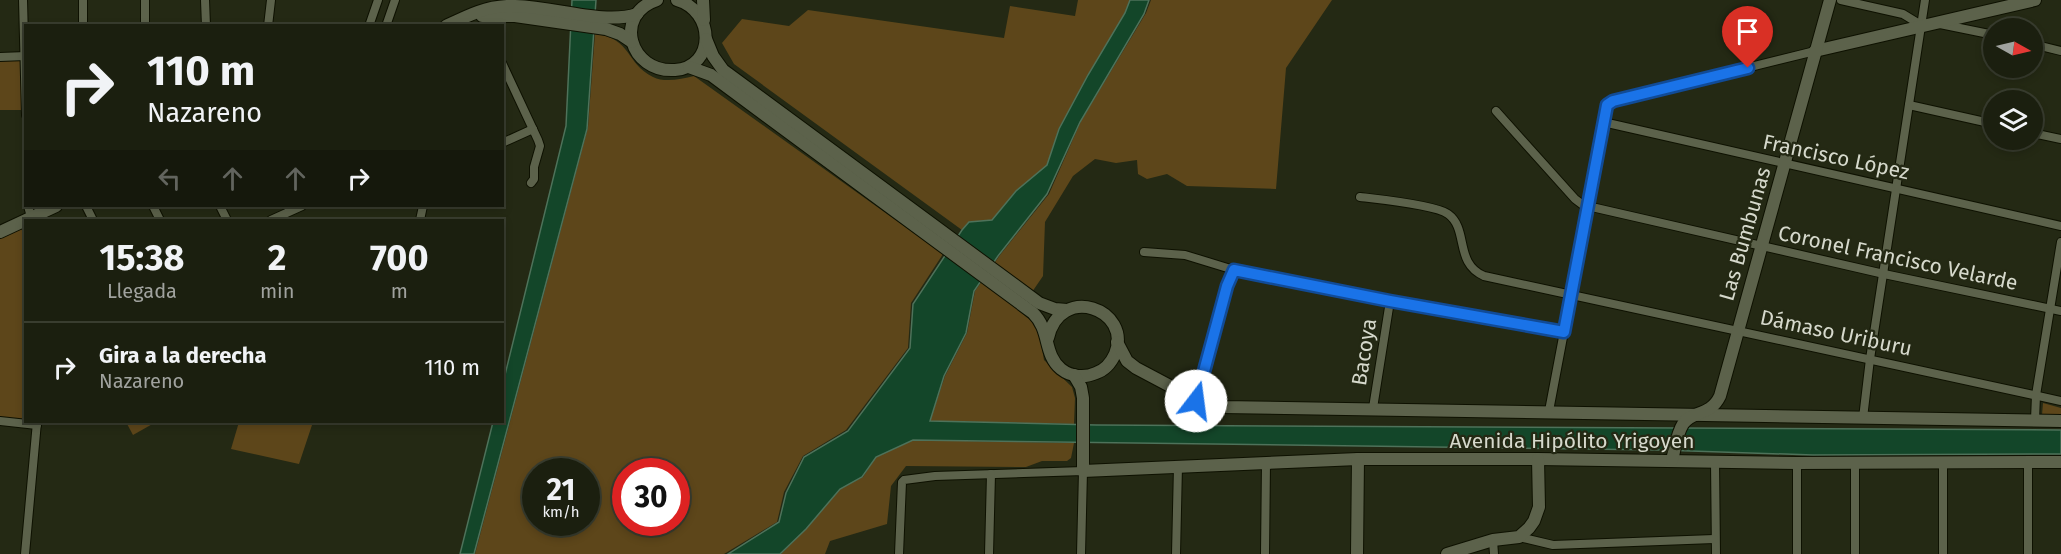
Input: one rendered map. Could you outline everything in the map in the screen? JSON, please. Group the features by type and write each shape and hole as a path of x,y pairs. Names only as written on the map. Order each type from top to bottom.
{"main road":[{"path":"657,0 637,14 631,27 632,42 639,57 654,68 674,70 689,67 700,57 706,39"},
{"path":"677,0 692,6 704,24"},
{"path":"703,0 706,39 713,56 723,70 1036,308 1048,338 1050,355 1066,373 1082,376 1097,373"},
{"name":"Las Bumbunas","path":"1682,425 1691,417 1710,409 1720,396 1830,0"},
{"path":"1815,51 2010,3 2035,0"},
{"path":"450,24 475,12 509,3 560,16 607,24 632,42"},
{"path":"607,24 637,14"},
{"path":"450,24 515,16 560,16"},
{"path":"689,67 711,75 926,226"},
{"path":"0,232 27,217 53,207"},
{"path":"1036,308 1067,310 1087,306 1097,309 1112,322 1118,342 1114,357 1091,379 1083,404"},
{"path":"1048,338 1054,321 1067,310"},
{"name":"Avenida Hipólito Yrigoyen","path":"1118,342 1131,365 1196,401 1222,407 2061,421"},
{"path":"1074,375 1081,387 1083,404 1083,471"},
{"path":"1668,413 1676,417 1682,425 1673,456"},
{"name":"Avenida Hipólito Yrigoyen","path":"1083,471 1358,459 1673,456 1715,462 2061,462"},
{"path":"1357,554 1358,459"},
{"path":"1447,554 1493,540 1520,537 1529,528 1537,514 1538,459"}],"street":[{"path":"23,0 24,28"},
{"path":"83,0 83,24"},
{"path":"145,0 145,24"},
{"path":"205,0 206,24"},
{"path":"268,24 271,0"},
{"path":"370,24 378,0"},
{"path":"387,24 395,0"},
{"path":"1841,0 1903,14 1921,25"},
{"path":"1863,418 1924,0"},
{"path":"1934,22 1983,33"},
{"path":"2043,47 2061,51"},
{"path":"1549,411 1607,105 1613,101 1815,51"},
{"path":"0,57 24,56"},
{"path":"504,67 540,146 534,167 534,179 531,183"},
{"path":"1909,105 1983,122"},
{"path":"1496,111 1575,199 1587,206"},
{"name":"Francisco López","path":"1603,122 2061,226"},
{"path":"504,142 533,129"},
{"path":"2043,135 2061,139"},
{"name":"Dámaso Uriburu","path":"1360,197 1386,199 1444,212 1455,222 1469,266 1478,273 1494,278 2061,401"},
{"name":"Coronel Francisco Velarde","path":"1587,206 1762,247 2061,311"},
{"path":"273,219 290,208"},
{"path":"2035,420 2036,395 2061,242"},
{"path":"1144,252 1185,255 1234,270 1564,332"},
{"path":"1196,401 1227,286 1234,270"},
{"name":"Bacoya","path":"1373,408 1390,301"},
{"path":"0,421 24,422"},
{"path":"25,554 37,423"},
{"path":"2028,461 2028,554"},
{"path":"1715,462 1714,539 1716,554"},
{"path":"1943,462 1943,554"},
{"path":"1265,554 1266,463"},
{"path":"1797,463 1797,554"},
{"path":"1855,554 1856,463"},
{"path":"1176,554 1178,466"},
{"path":"899,554 902,482 909,478 1083,471 1081,554"},
{"path":"989,554 991,474"},
{"path":"1520,537 1553,544 1714,539"},
{"path":"1493,540 1494,554"}],"shaded area":[{"path":"572,0 596,0 587,129 474,554 460,554 493,423 504,423 504,379 566,126"},
{"path":"1078,0 1130,0 1125,13 1059,128 1047,165 1016,191 992,220 969,222 962,230 734,64 722,43 742,19 789,26 808,10 1004,38 1010,6 1075,16"},
{"path":"1130,0 1149,0 1144,14 1080,122 1047,194 998,256 974,291 966,333 944,376 930,421 1096,425 2061,430 2061,454 1813,455 1661,450 913,440 876,457 862,477 840,489 806,529 780,554 728,554 779,522 786,493 804,457 848,431 910,348 913,304 962,230 969,222 992,220 1016,191 1047,165 1059,129 1125,13"},
{"path":"1151,0 1332,0 1286,68 1276,189 1187,186 1167,174 1147,179 1138,174 1137,160 1116,163 1095,159 1073,176 1045,222 1043,276 1019,311 1035,324 1039,331 1044,360 1072,387 1075,398 1074,424 930,421 945,376 967,333 975,291 1000,255 1049,194 1081,121 1146,13"},
{"path":"595,34 616,40 637,65 653,77 668,80 694,76 943,254 911,303 908,348 846,430 803,456 784,492 777,522 724,554 475,554 588,127"},
{"path":"21,60 22,110 0,110 0,61"},
{"path":"20,226 24,235 24,420 0,418 0,235"},
{"path":"2043,403 2061,408 2061,416 2042,415"},
{"path":"127,423 154,423 133,435"},
{"path":"239,423 313,423 299,464 231,449"},
{"path":"913,440 1074,443 1071,458 1067,461 1042,461 1026,467 906,466 891,486 887,524 830,541 825,554 781,554 840,489 863,477 876,457"}],"route":[{"path":"1196,401 1227,286 1234,270 1564,332 1605,110 1609,102 1748,68"}]}
